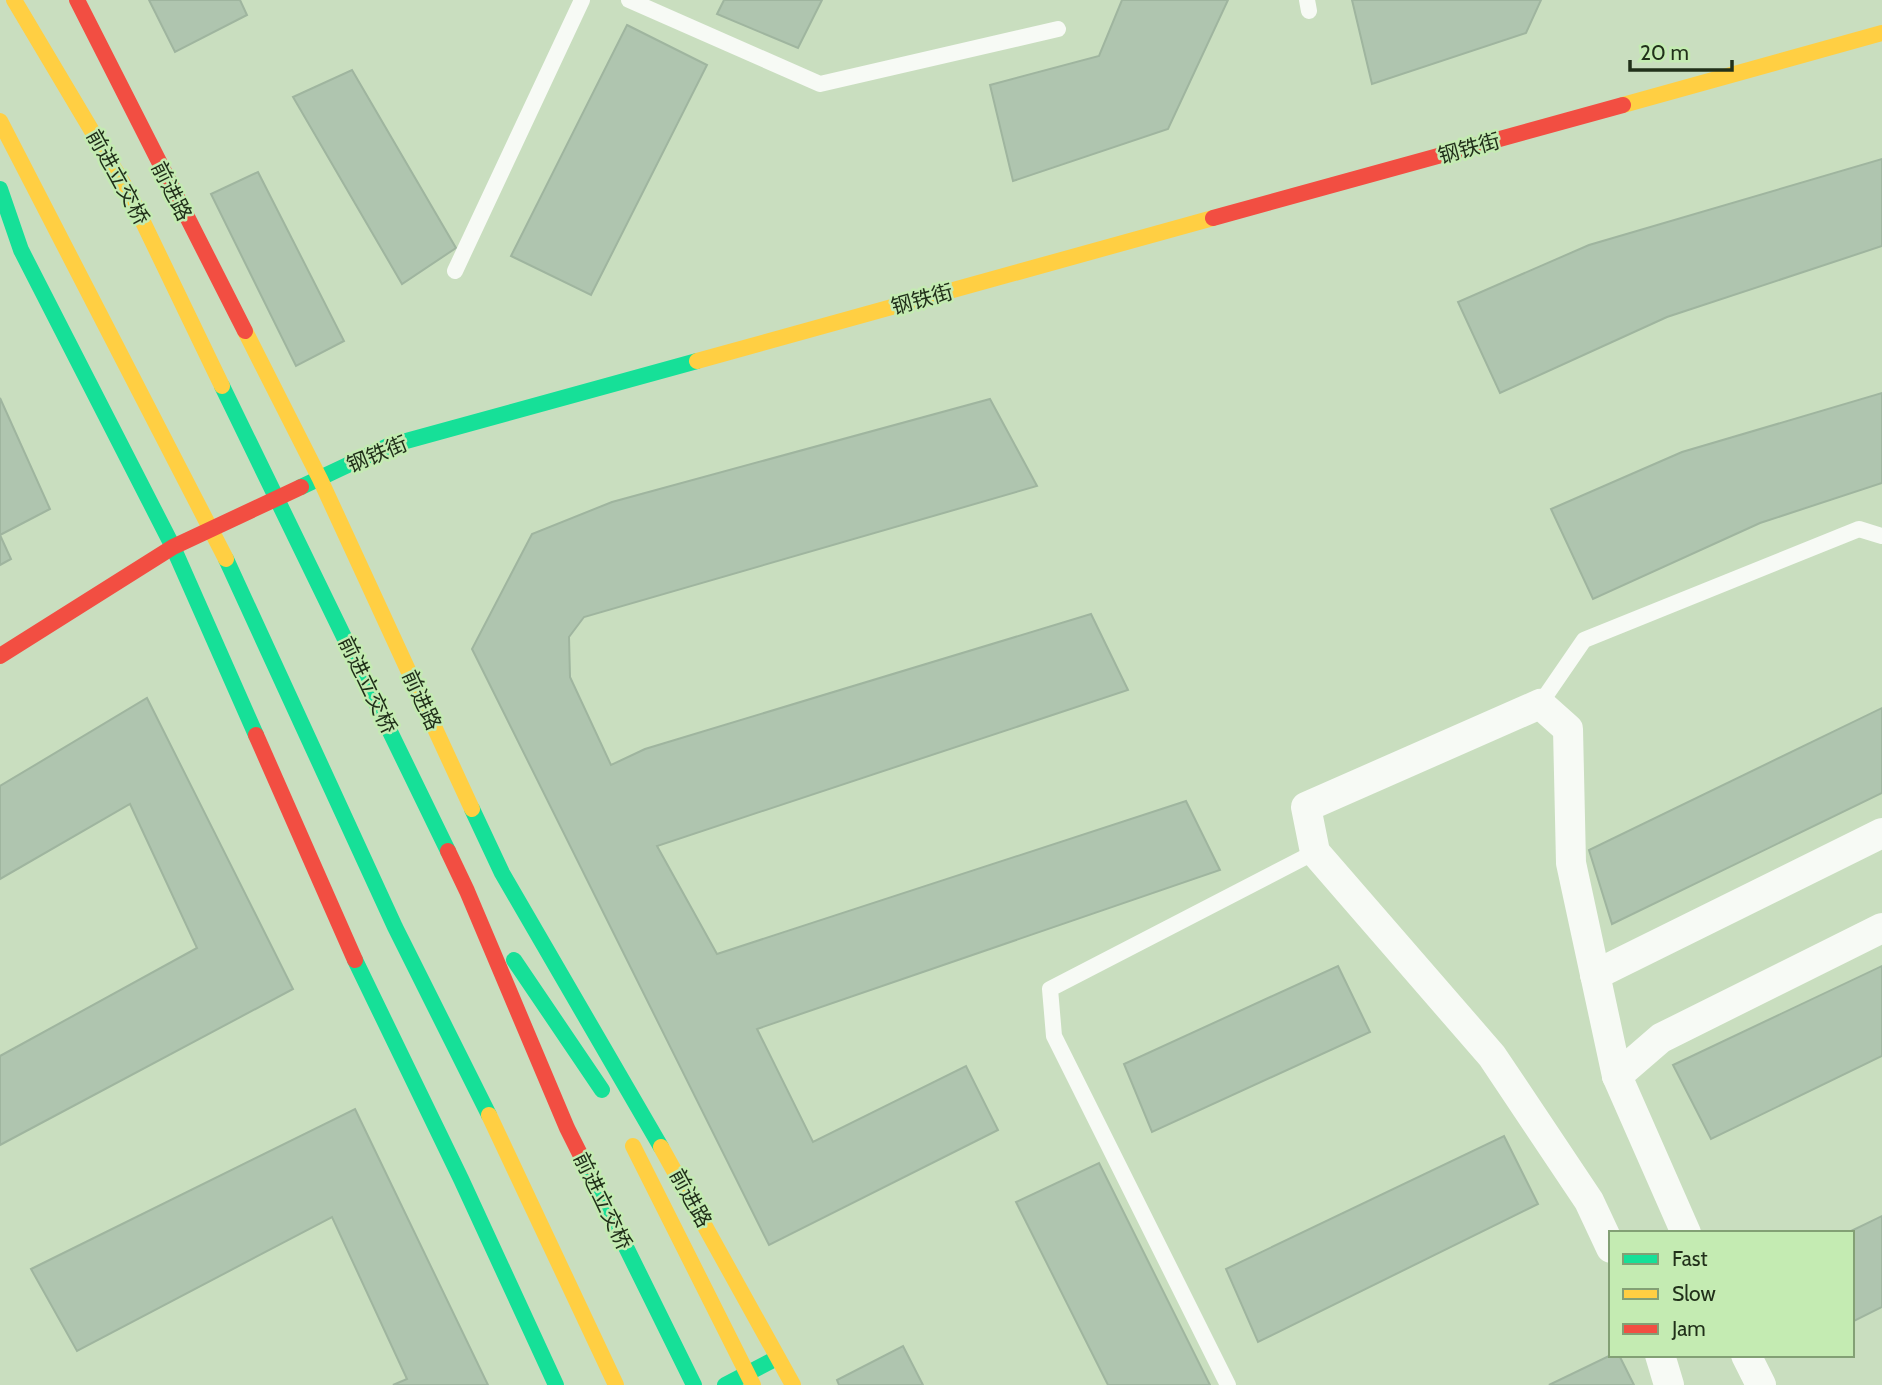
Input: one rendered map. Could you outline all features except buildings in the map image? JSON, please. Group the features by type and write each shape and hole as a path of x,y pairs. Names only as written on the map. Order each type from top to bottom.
{"main road":[{"name":"前进立交桥","path":"14,0 130,195 467,891 567,1128 694,1385"},
{"name":"前进路","path":"77,0 320,479 502,873 632,1094 793,1385"},
{"name":"钢铁街","path":"0,656 173,548 388,446 1882,33"},
{"path":"0,121 215,536 396,927 511,1158 616,1385"},
{"path":"0,189 22,250"},
{"path":"0,204 173,548 349,948 461,1179 556,1385"},
{"path":"467,891 612,1104"},
{"path":"624,1129 753,1385"},
{"path":"725,1385 779,1357"}],"street":[{"path":"1609,1244 1589,1200 1492,1056 1315,852 1306,807 1540,704 1568,729 1571,863 1617,1076 1685,1231"},
{"path":"1595,975 1882,833"},
{"path":"1617,1076 1661,1038 1882,928"},
{"path":"1661,1357 1670,1385"},
{"path":"1747,1357 1761,1385"}],"lane":[{"path":"455,271 582,0"},
{"path":"629,0 820,85 1058,29"},
{"path":"1540,704 1584,640 1859,529 1882,536"},
{"path":"1228,1385 1054,1036 1051,989 1315,852"}],"traffic: fast":[{"path":"0,189 21,250 173,547 256,735"},
{"path":"301,487 388,446 697,361"},
{"path":"222,386 448,851"},
{"path":"226,559 395,927 489,1115"},
{"path":"472,809 502,873 661,1147"},
{"path":"355,960 461,1179 556,1385"},
{"path":"514,960 602,1090"},
{"path":"586,1166 694,1385"},
{"path":"725,1385 777,1358"}],"traffic: slow":[{"path":"14,0 130,195 222,386"},
{"path":"1623,105 1882,33"},
{"path":"0,121 226,559"},
{"path":"697,361 1213,218"},
{"path":"245,331 320,479 472,809"},
{"path":"489,1115 616,1385"},
{"path":"633,1146 753,1385"},
{"path":"661,1147 793,1385"}],"traffic: jam":[{"path":"77,0 245,331"},
{"path":"1213,218 1623,105"},
{"path":"0,656 173,547 301,487"},
{"path":"256,735 355,960"},
{"path":"448,851 567,1128 586,1166"}]}
